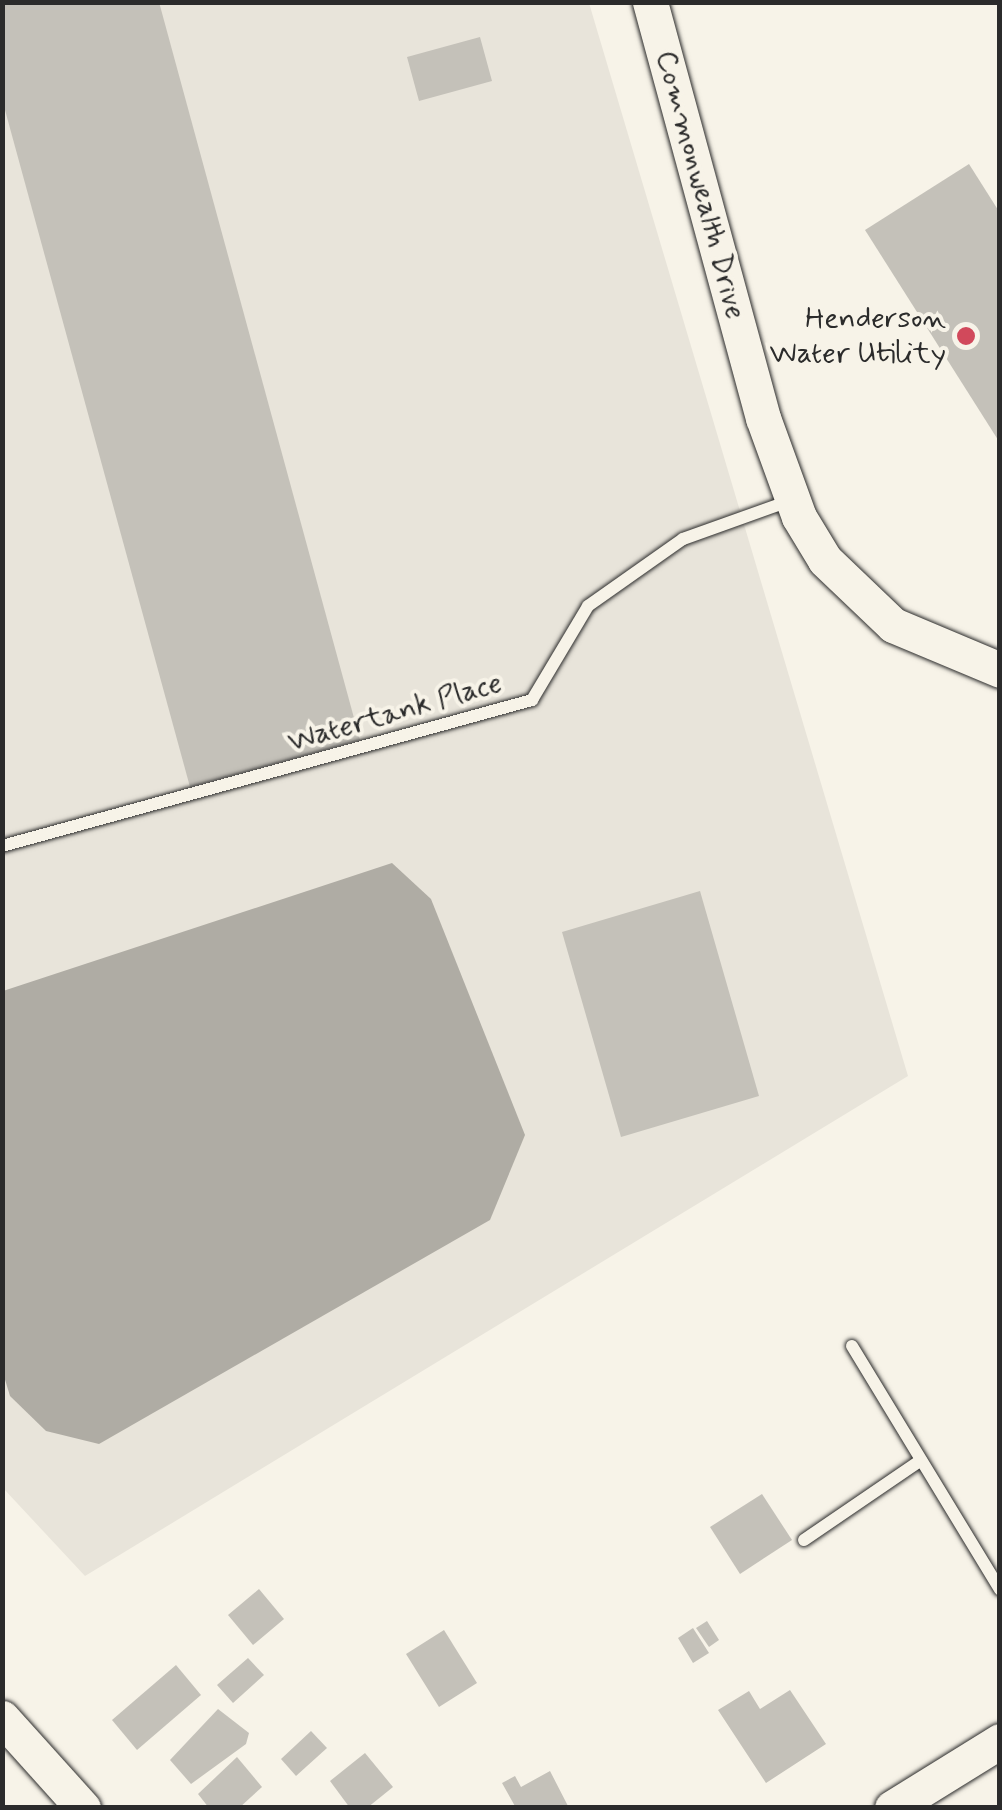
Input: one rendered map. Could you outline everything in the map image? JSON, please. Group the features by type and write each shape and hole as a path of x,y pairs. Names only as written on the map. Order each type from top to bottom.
{"street":[{"name":"Commonwealth Drive","path":"650,2 791,500 825,560 893,626 1000,670"},
{"path":"2,1718 83,1808"},
{"path":"892,1808 1000,1741"}],"lane":[{"name":"Watertank Place","path":"2,846 532,700 588,606 684,538 791,500"},
{"path":"852,1346 917,1463 1000,1589"},
{"path":"804,1540 917,1463"}],"shaded area":[{"path":"3,3 589,3 908,1076 85,1576 3,1488"},
{"path":"392,863 431,899 525,1135 490,1220 99,1444 46,1431 10,1396 3,1373 3,991"}],"building":[{"path":"2,2 159,2 360,740 190,787 2,99"},
{"path":"480,37 492,81 419,101 407,57"},
{"name":"Henderson Water Utility","path":"969,164 1000,213 1000,443 865,230"},
{"path":"700,891 759,1096 621,1137 562,932"},
{"path":"762,1494 792,1540 740,1574 710,1527"},
{"path":"259,1589 284,1619 253,1645 228,1615"},
{"path":"707,1621 719,1640 709,1647 696,1628"},
{"path":"693,1628 709,1653 693,1663 678,1638"},
{"path":"444,1630 477,1683 439,1707 406,1654"},
{"path":"248,1658 264,1675 233,1703 217,1685"},
{"path":"176,1665 201,1695 137,1750 112,1720"},
{"path":"790,1690 826,1744 766,1783 718,1710 749,1691 760,1709"},
{"path":"218,1709 249,1733 246,1744 191,1784 170,1760"},
{"path":"311,1731 327,1748 296,1776 281,1759"},
{"path":"365,1753 393,1787 367,1808 350,1808 330,1781"},
{"path":"237,1757 262,1787 239,1808 209,1808 198,1794"},
{"path":"550,1771 568,1806 516,1808 502,1783 515,1776 521,1787"}],"place":[{"name":"Henderson Water Utility","path":"966,336"}]}
